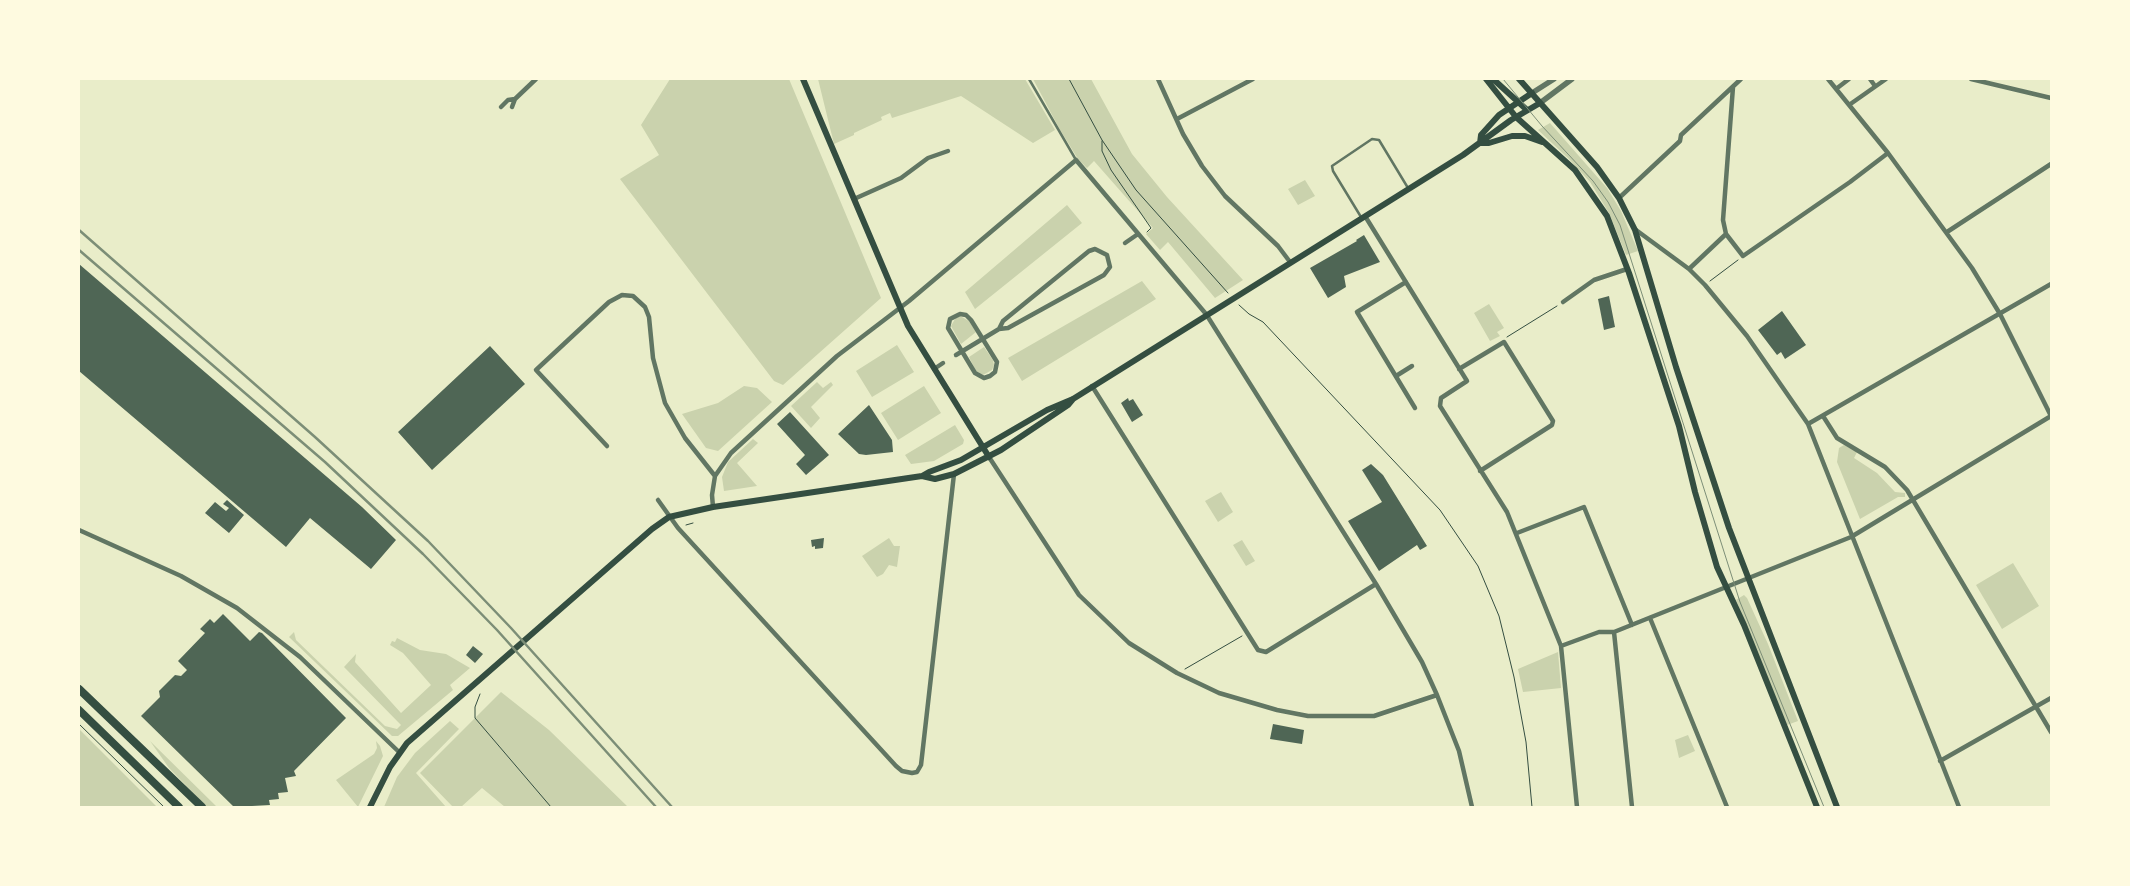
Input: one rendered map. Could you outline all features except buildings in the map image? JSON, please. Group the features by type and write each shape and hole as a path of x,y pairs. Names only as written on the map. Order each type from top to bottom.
{"highway":[{"path":"79,689 202,807"},
{"path":"79,710 179,807"}],"main road":[{"path":"803,79 910,330 989,457"},
{"path":"1486,79 1516,117 1575,170 1607,216 1627,269 1679,426 1710,542 1726,588 1817,807"},
{"path":"1493,79 1527,110"},
{"path":"1519,79 1597,167 1629,215 1676,367 1748,580 1837,807"},
{"path":"1480,143 1481,135 1508,108 1532,93"},
{"path":"370,807 379,786 399,752 652,529 669,517 713,507 922,476 951,465 1092,386 1364,217 1540,103"},
{"path":"1480,143 1489,143 1512,136 1525,136 1548,144"},
{"path":"922,476 935,479 954,474 989,457 1068,405 1072,398"}],"street":[{"path":"512,106 515,99 536,79"},
{"path":"1158,79 1195,155 1214,182 1238,209 1278,246 1290,262"},
{"path":"1177,119 1253,79"},
{"path":"1532,93 1554,79"},
{"path":"1540,103 1572,79"},
{"path":"1619,198 1742,79"},
{"path":"1561,646 1600,632 1614,632 1739,584 1851,537 2051,416 2000,314 1947,232 1888,153 1828,79"},
{"path":"1836,89 1849,79"},
{"path":"1870,79 1875,86"},
{"path":"1849,105 1886,79"},
{"path":"1971,79 2051,98"},
{"path":"1733,87 1723,220 1726,234 1743,256 1850,182 1888,153"},
{"path":"501,107 508,100 515,99"},
{"path":"854,199 901,178 928,158 948,151"},
{"path":"713,507 712,495 715,476 731,453 837,356 900,307 1076,160 1206,314 1376,584 1422,662 1437,695 1459,751 1472,807"},
{"path":"1947,232 2051,164"},
{"path":"1364,217 1467,382 1441,398 1440,406 1501,503 1517,533 1561,646 1577,807"},
{"path":"1635,230 1689,269 1705,285 1747,336 1808,424 1959,807"},
{"path":"1125,243 1138,234"},
{"path":"1689,269 1726,234"},
{"path":"956,355 999,329 1008,328 1104,275 1110,267 1110,253 1095,249 1090,251 1003,321 999,329"},
{"path":"1564,302 1594,280 1627,269"},
{"path":"1406,282 1357,312 1415,408"},
{"path":"1808,424 2051,284"},
{"path":"607,446 536,370 602,308 615,298 627,295 640,301 646,307 658,380 673,420 715,476"},
{"path":"966,315 997,362 995,372 984,378 975,373 962,351 948,328 948,324 954,316 966,315"},
{"path":"1459,369 1504,342 1553,424 1480,471"},
{"path":"934,369 943,363"},
{"path":"1396,376 1412,366"},
{"path":"1092,386 1258,650 1266,652 1376,584"},
{"path":"1823,416 1837,438 1885,468 1912,499 2051,732"},
{"path":"989,457 1079,595 1129,643 1177,673 1219,693 1277,710 1308,716 1374,716 1437,695"},
{"path":"658,500 669,517 896,766 902,771 912,773 917,772 921,764 954,474"},
{"path":"1517,533 1584,507 1632,625"},
{"path":"79,532 180,576 236,608 300,657 399,752"},
{"path":"1650,618 1727,807"},
{"path":"1614,632 1632,807"},
{"path":"1940,761 2051,698"}],"lane":[{"path":"1029,79 1076,160"},
{"path":"1364,217 1333,171 1334,163 1353,150 1376,138 1408,188"}],"path":[{"path":"1069,79 1102,140 1136,190 1223,288"},
{"path":"1102,140 1102,151 1111,170 1151,228 1146,234"},
{"path":"1705,285 1743,256"},
{"path":"1504,342 1564,302"},
{"path":"1240,305 1249,314 1263,322 1440,510 1478,566 1499,616 1514,676 1526,742 1532,807"},
{"path":"1177,673 1246,633"},
{"path":"480,694 480,699 475,707 474,718 551,807"},
{"path":"79,724 164,807"}],"green space":[{"path":"670,79 789,79 881,298 783,385 774,381 620,179 659,155 641,125"},
{"path":"818,79 1025,79 1055,130 1033,143 961,96 892,118 890,113 881,117 882,120 834,144"},
{"path":"1033,79 1091,79 1132,154 1167,197 1243,280 1215,298 1168,242 1160,250 1146,234 1153,228 1094,161 1087,168 1078,159"},
{"path":"1550,123 1607,188 1621,211 1638,251 1626,255 1609,213 1590,182 1538,130"},
{"path":"1305,180 1315,196 1298,205 1288,189"},
{"path":"1067,205 1082,223 975,309 965,292"},
{"path":"1142,281 1156,299 1022,381 1008,358"},
{"path":"1489,304 1504,328 1497,332 1500,336 1490,341 1474,313"},
{"path":"960,316 969,321 976,332 961,344 951,326 955,319"},
{"path":"897,345 914,372 872,397 856,371"},
{"path":"984,347 993,360 994,365 992,370 983,375 976,371 969,357"},
{"path":"817,382 823,388 831,382 833,385 811,407 820,418 811,428 791,406"},
{"path":"744,386 757,388 772,402 718,451 706,448 682,414 718,403"},
{"path":"924,386 941,413 898,440 881,413"},
{"path":"955,425 964,440 963,444 934,461 911,464 905,455"},
{"path":"753,439 758,443 737,463 757,486 724,491 722,477 728,462"},
{"path":"1844,445 1857,452 1854,458 1877,473 1895,492 1905,493 1905,497 1898,497 1860,519 1837,462 1839,448"},
{"path":"1221,492 1233,512 1218,522 1205,501"},
{"path":"889,538 894,546 900,546 897,567 889,565 883,574 877,577 862,556"},
{"path":"1242,540 1255,561 1246,566 1233,545"},
{"path":"2013,563 2039,606 2002,629 1976,585"},
{"path":"1744,595 1768,644 1798,721 1787,725 1736,600"},
{"path":"294,632 296,640 385,726 397,729 401,725 344,667 356,654 355,662 401,713 431,685 403,653 390,645 392,641 395,642 397,638 420,650 446,654 470,668 450,685 453,690 398,736 392,736 289,637"},
{"path":"1558,652 1561,688 1523,692 1518,669"},
{"path":"501,692 549,730 628,807 505,807 482,788 461,807 453,807 420,773"},
{"path":"450,721 459,729 416,773 446,807 384,807 397,777 415,753"},
{"path":"79,729 157,807 79,807"},
{"path":"1688,735 1695,751 1679,758 1675,740"},
{"path":"150,741 217,807 207,807 169,768"},
{"path":"376,741 380,746 383,756 358,807 336,780 374,754 377,748"}],"tram line":[{"path":"1503,79 1542,126 1593,181 1608,202 1620,225 1740,602 1824,807"}],"railway":[{"path":"79,230 315,437 428,541 511,628 672,807"},
{"path":"79,250 325,462 423,554 497,630 656,807"}]}
